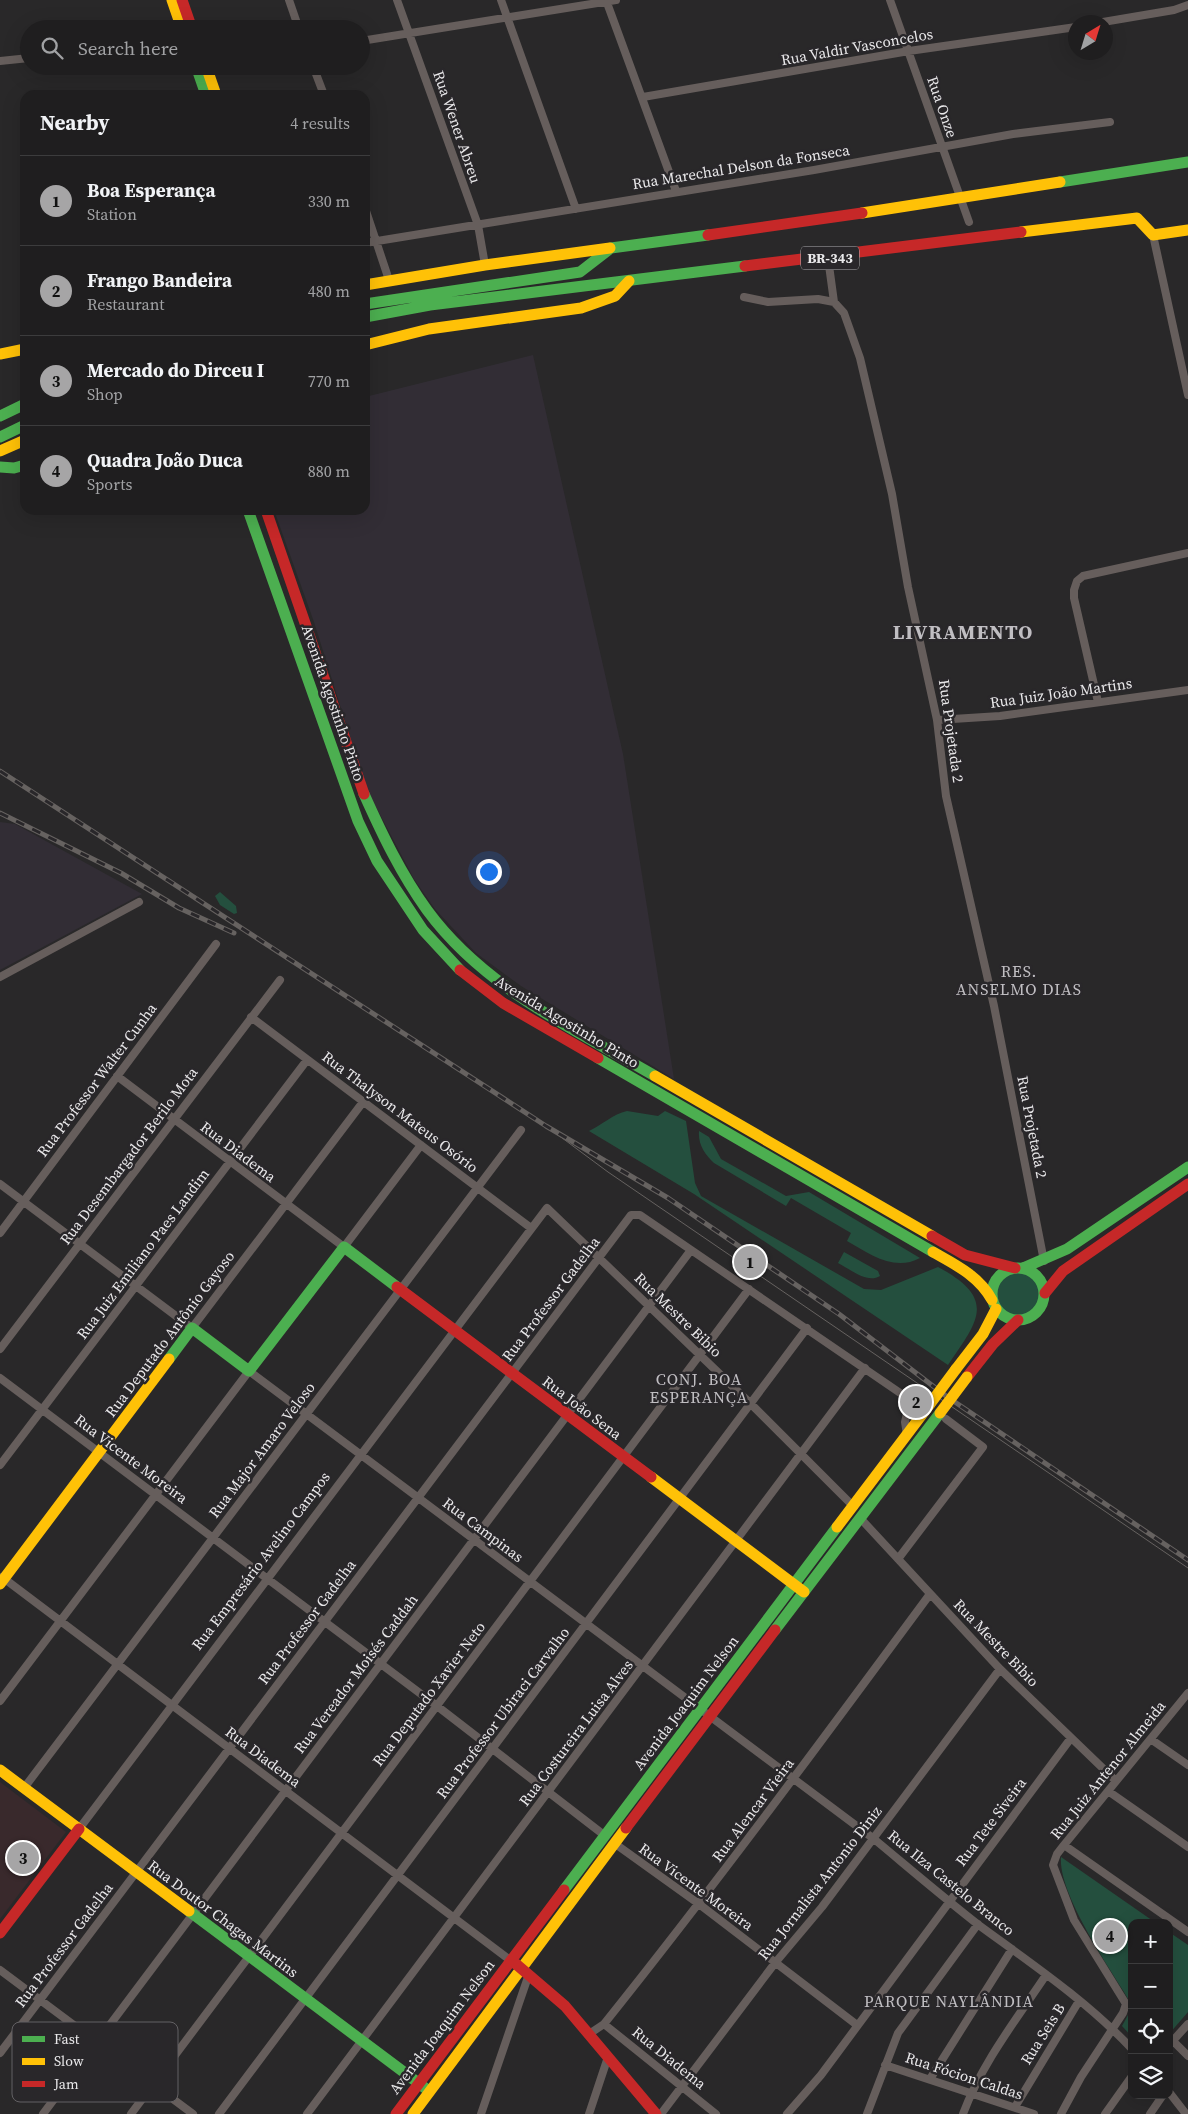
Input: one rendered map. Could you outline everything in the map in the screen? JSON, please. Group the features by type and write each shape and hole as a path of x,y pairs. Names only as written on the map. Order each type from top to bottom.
{"main road":[{"path":"172,0 179,20"},
{"path":"182,0 188,20"},
{"path":"202,75 205,90"},
{"path":"205,75 213,90"},
{"path":"370,283 960,198 1188,162"},
{"name":"BR-343","path":"370,316 430,305 828,258 1137,218 1153,235"},
{"path":"1153,235 1188,230"},
{"path":"370,303 580,272 610,248"},
{"path":"370,344 429,329 582,308 615,296 629,281"},
{"path":"0,354 20,350"},
{"path":"0,416 20,406"},
{"path":"0,437 20,427"},
{"path":"0,451 20,442"},
{"path":"0,466 14,468 20,466"},
{"name":"Avenida Agostinho Pinto","path":"250,515 358,821 394,891 447,958 503,1003 710,1125 963,1270 984,1286 994,1304"},
{"name":"Avenida Agostinho Pinto","path":"268,515 351,756 382,836 408,884 431,917 470,959 496,981 527,1002 965,1255 978,1260 1019,1268"},
{"path":"1188,1167 1067,1249 1044,1260 999,1275 991,1291 994,1304 1002,1315 1018,1320 1034,1315 1040,1309 1044,1293 1063,1271 1188,1184"},
{"path":"192,1328 249,1371 344,1247"},
{"name":"Rua João Sena","path":"344,1247 804,1592"},
{"path":"1019,1268 1038,1277 1044,1293"},
{"name":"Avenida Joaquim Nelson","path":"396,2114 604,1835 983,1334 994,1304"},
{"name":"Avenida Joaquim Nelson","path":"413,2114 525,1971 614,1843 711,1718 804,1592 943,1416 967,1377 993,1344 1018,1320"},
{"name":"Rua Deputado Antônio Gayoso","path":"1,1580 100,1453 192,1328"},
{"name":"Rua Doutor Chagas Martins","path":"0,1770 429,2092"},
{"name":"Rua Empresário Avelino Campos","path":"0,1933 79,1829"},
{"path":"510,1960 559,2000 656,2114"}],"street":[{"path":"288,0 296,20"},
{"name":"Rua Wener Abreu","path":"397,0 478,225 485,265"},
{"path":"501,0 576,209"},
{"path":"370,40 616,0"},
{"name":"Rua Onze","path":"890,0 969,222"},
{"path":"606,1 643,97 676,191"},
{"path":"1113,20 1174,10 1188,5"},
{"name":"Rua Valdir Vasconcelos","path":"643,97 909,51 1068,28"},
{"path":"0,62 20,59"},
{"path":"317,75 322,90"},
{"name":"Rua Marechal Delson da Fonseca","path":"370,242 1013,134 1110,122"},
{"path":"370,222 387,281"},
{"path":"1153,235 1188,395"},
{"path":"744,298 768,302 818,299 834,302 828,258"},
{"name":"Rua Projetada 2","path":"834,302 844,313 860,358 892,494 908,587 937,720 946,796 994,1006 1044,1260"},
{"path":"1098,702 1074,598 1077,581 1083,576 1188,553"},
{"name":"Rua Juiz João Martins","path":"937,720 1000,716 1188,690"},
{"path":"0,977 139,902"},
{"name":"Rua Professor Walter Cunha","path":"0,1233 216,944"},
{"name":"Rua Desembargador Berilo Mota","path":"0,1349 280,980"},
{"name":"Rua Thalyson Mateus Osório","path":"251,1017 531,1228"},
{"name":"Rua Juiz Emiliano Paes Landim","path":"0,1466 308,1060"},
{"name":"Rua Diadema","path":"117,1076 229,1163 344,1247"},
{"name":"Rua Deputado Antônio Gayoso","path":"192,1328 363,1102"},
{"name":"Rua Major Amaro Veloso","path":"24,1788 521,1130"},
{"path":"344,1247 421,1145"},
{"path":"0,1184 192,1328"},
{"name":"Rua Empresário Avelino Campos","path":"79,1829 547,1208"},
{"name":"Rua Mestre Bibio","path":"547,1208 752,1405 854,1507"},
{"name":"Rua Professor Gadelha","path":"23,2022 628,1218 636,1214 640,1215 691,1250"},
{"path":"691,1250 906,1397 909,1404 905,1422 907,1434"},
{"name":"Rua Vereador Moisés Caddah","path":"112,2022 691,1250"},
{"name":"Rua Deputado Xavier Neto","path":"178,2051 749,1289"},
{"name":"Rua Professor Ubiraci Carvalho","path":"219,2114 752,1405 807,1328"},
{"name":"Rua Costureira Luisa Alves","path":"307,2114 737,1542 865,1368"},
{"path":"0,1701 249,1371"},
{"name":"Rua Campinas","path":"249,1371 700,1709"},
{"name":"Rua Vicente Moreira","path":"0,1378 437,1706 604,1835"},
{"path":"898,1559 983,1447 943,1416"},
{"name":"Rua Mestre Bibio","path":"860,1519 1000,1669 1116,1781"},
{"name":"Rua Diadema","path":"1,1580 60,1621 510,1960"},
{"name":"Rua Alencar Vieira","path":"589,2034 604,2024 699,1904 794,1780 930,1594"},
{"name":"Rua Jornalista Antonio Diniz","path":"661,2114 775,1963 874,1838 1000,1669"},
{"name":"Rua Juiz Antenor Almeida","path":"1114,2029 1123,2014 1126,2004 1074,1920 1053,1865 1057,1854 1064,1845 1152,1740 1188,1693"},
{"name":"Rua Ilza Castelo Branco","path":"700,1709 874,1838 949,1901 1114,2029 1128,2045"},
{"name":"Rua Tete Siveira","path":"787,2114 820,2075 1071,1738"},
{"path":"1152,1740 1188,1765"},
{"path":"1108,1791 1188,1847"},
{"name":"Rua Vicente Moreira","path":"614,1843 699,1904 857,2025"},
{"path":"1064,1845 1188,1932"},
{"path":"867,2114 891,2045 911,2012 978,1924"},
{"path":"930,2079 1012,1949"},
{"path":"0,1970 72,2022"},
{"path":"481,2114 525,1971"},
{"path":"963,2114 971,2093 988,2061 1046,1975"},
{"name":"Rua Seis B","path":"1015,2107 1079,2001"},
{"name":"Rua Diadema","path":"604,2024 716,2114"},
{"path":"1173,2041 1188,2024"},
{"path":"1061,2114 1081,2077 1114,2029"},
{"name":"Rua Professor Gadelha","path":"0,2053 12,2037"},
{"path":"1173,2045 1188,2056"},
{"path":"589,2114 608,2057"},
{"name":"Rua Fócion Caldas","path":"885,2065 1034,2114"},
{"path":"1105,2114 1128,2082"},
{"path":"1173,2098 1182,2112"},
{"path":"1150,2114 1160,2099"},
{"name":"Rua Vereador Moisés Caddah","path":"43,2114 52,2102"},
{"name":"Rua Deputado Xavier Neto","path":"131,2114 140,2102"},
{"path":"177,2102 193,2114"}],"shaded area":[{"path":"533,355 623,754 674,1079 521,986 476,953 435,909 414,879 366,788 314,622 276,515 370,515 370,396"},
{"path":"0,822 15,824 142,894 0,970"},
{"path":"0,1782 66,1832 0,1919"}],"green space":[{"path":"220,892 236,906 237,913 234,914 220,905 215,896"},
{"path":"627,1111 658,1116 665,1111 686,1121 695,1183 701,1196 864,1289 881,1290 938,1267 957,1279 969,1290 975,1300 977,1312 968,1336 948,1365 694,1194 589,1131"},
{"path":"699,1131 709,1137 721,1159 786,1196 809,1192 920,1258 910,1262 892,1262 882,1260 864,1251 847,1241 851,1233 791,1198 786,1206 714,1163 703,1149"},
{"path":"844,1252 878,1271 880,1276 875,1278 864,1277 838,1263"},
{"path":"1017,1272 1030,1276 1036,1282 1040,1295 1036,1308 1030,1314 1017,1318 1004,1314 998,1308 994,1295 998,1282 1004,1276"},
{"path":"1061,1857 1150,1919 1128,1919 1128,1998 1087,1932 1062,1873"},
{"path":"1173,1935 1188,1945 1188,2012 1173,2029"},
{"path":"1128,2015 1128,2033 1122,2026"}],"tram line":[{"path":"546,1126 608,1172 1188,1568"}],"railway":[{"path":"0,771 546,1126 668,1198 839,1314 946,1396 1188,1560"},
{"path":"0,813 121,873 179,908 234,933"}],"traffic: fast":[{"path":"199,75 204,90"},
{"path":"1060,182 1188,162"},
{"path":"370,303 580,272 611,248 708,235"},
{"path":"370,316 430,305 745,266"},
{"path":"0,416 20,406"},
{"path":"0,437 20,427"},
{"path":"0,467 20,466"},
{"path":"250,515 358,821 377,861 423,930 460,970"},
{"path":"364,794 400,868 427,910 450,938 475,962 532,1005 655,1076"},
{"path":"598,1058 933,1252"},
{"path":"1023,1268 1067,1249 1188,1167"},
{"path":"169,1359 192,1328 249,1371 344,1247 397,1287"},
{"path":"1013,1268 1023,1268 1037,1275 1044,1289 1044,1294 1044,1299 1037,1313 1023,1320 1013,1320 1003,1316 996,1309 992,1299 992,1289 996,1279 1003,1272 1013,1268"},
{"path":"775,1630 940,1413"},
{"path":"564,1890 837,1527"},
{"path":"189,1911 425,2088"}],"traffic: slow":[{"path":"172,0 179,20"},
{"path":"209,75 214,90"},
{"path":"862,213 1060,182"},
{"path":"1021,232 1137,218 1153,235 1188,230"},
{"path":"370,284 485,265 610,248"},
{"path":"370,344 429,329 581,308 615,296 629,281"},
{"path":"0,354 20,350"},
{"path":"0,451 20,442"},
{"path":"655,1076 932,1236"},
{"path":"933,1252 974,1278 981,1284 992,1300"},
{"path":"956,1369 983,1334 996,1309"},
{"path":"0,1584 169,1359"},
{"path":"930,1404 956,1369"},
{"path":"940,1413 967,1377"},
{"path":"837,1527 930,1404"},
{"path":"651,1477 804,1592"},
{"path":"0,1770 189,1911"},
{"path":"413,2114 626,1828"}],"traffic: jam":[{"path":"182,0 189,20"},
{"path":"708,235 862,213"},
{"path":"745,266 1021,232"},
{"path":"268,515 364,794"},
{"path":"460,970 503,1003 598,1058"},
{"path":"1045,1293 1063,1271 1188,1184"},
{"path":"932,1236 965,1255 1015,1268"},
{"path":"397,1287 651,1477"},
{"path":"967,1377 993,1344 1018,1320"},
{"path":"626,1828 775,1630"},
{"path":"0,1933 79,1829"},
{"path":"396,2114 564,1890"},
{"path":"516,1964 565,2006 656,2114"}],"place":[{"name":"Boa Esperança","path":"750,1262"},
{"name":"Frango Bandeira","path":"916,1402"},
{"name":"Mercado do Dirceu I","path":"23,1858"},
{"name":"Quadra João Duca","path":"1110,1936"}],"district":[{"name":"LIVRAMENTO","path":"963,632"},
{"name":"RES. ANSELMO DIAS","path":"1019,980"},
{"name":"CONJ. BOA ESPERANÇA","path":"699,1388"},
{"name":"PARQUE NAYLÂNDIA","path":"949,2001"}]}
